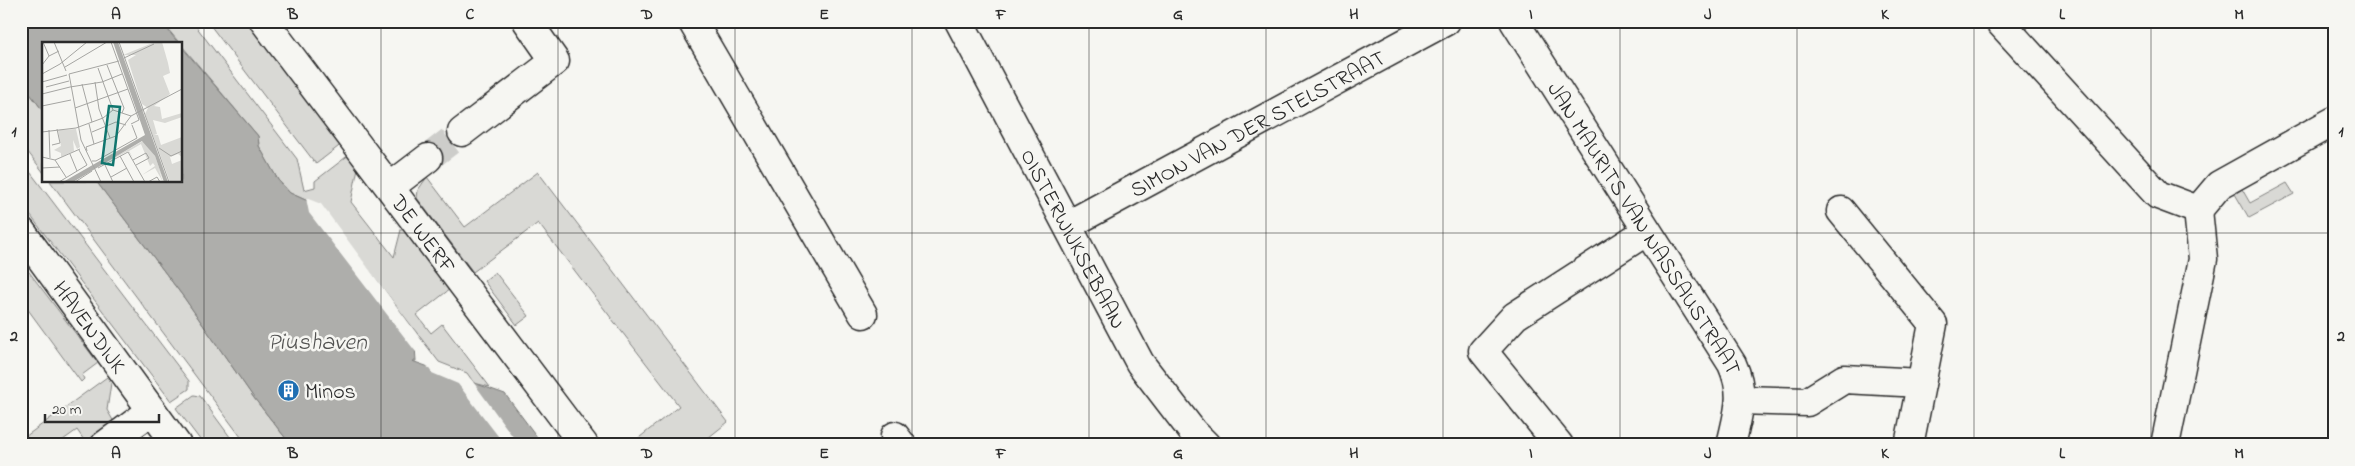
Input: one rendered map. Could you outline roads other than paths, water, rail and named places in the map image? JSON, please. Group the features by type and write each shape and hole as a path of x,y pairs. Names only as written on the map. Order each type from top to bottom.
{"street":[{"name":"DE WERF","path":"264,21 584,445"},
{"path":"462,132 555,62 527,21"},
{"path":"692,21 863,314"},
{"name":"OISTERWIJKSEBAAN","path":"959,21 1140,363 1193,432 1206,445"},
{"name":"SIMON VAN DER STELSTRAAT","path":"1068,225 1446,21"},
{"name":"JAN MAURITS VAN NASSAUSTRAAT","path":"1514,21 1732,364 1739,381 1740,400 1731,445"},
{"path":"1999,21 2158,195 2198,210"},
{"path":"2165,445 2203,259 2198,210 2219,185 2334,122"},
{"path":"390,187 428,158"},
{"path":"1841,211 1933,324 1909,445"},
{"name":"HAVENDIJK","path":"21,231 151,412 177,445"},
{"path":"1558,445 1483,351 1515,316 1647,231"},
{"path":"1740,400 1807,402 1844,379 1921,383"},
{"path":"105,445 151,412"}],"water":[{"path":"21,21 161,21 177,42 42,42 42,109 21,82"},
{"name":"Piushaven","path":"182,47 258,136 259,146 278,180 290,193 321,207 423,342 415,346 416,361 412,361 505,394 543,445 291,445 254,398 185,299 97,182 182,182"}],"tunnel":[{"path":"428,158 462,132"}],"place":[{"name":"Minos","path":"289,390"}]}
